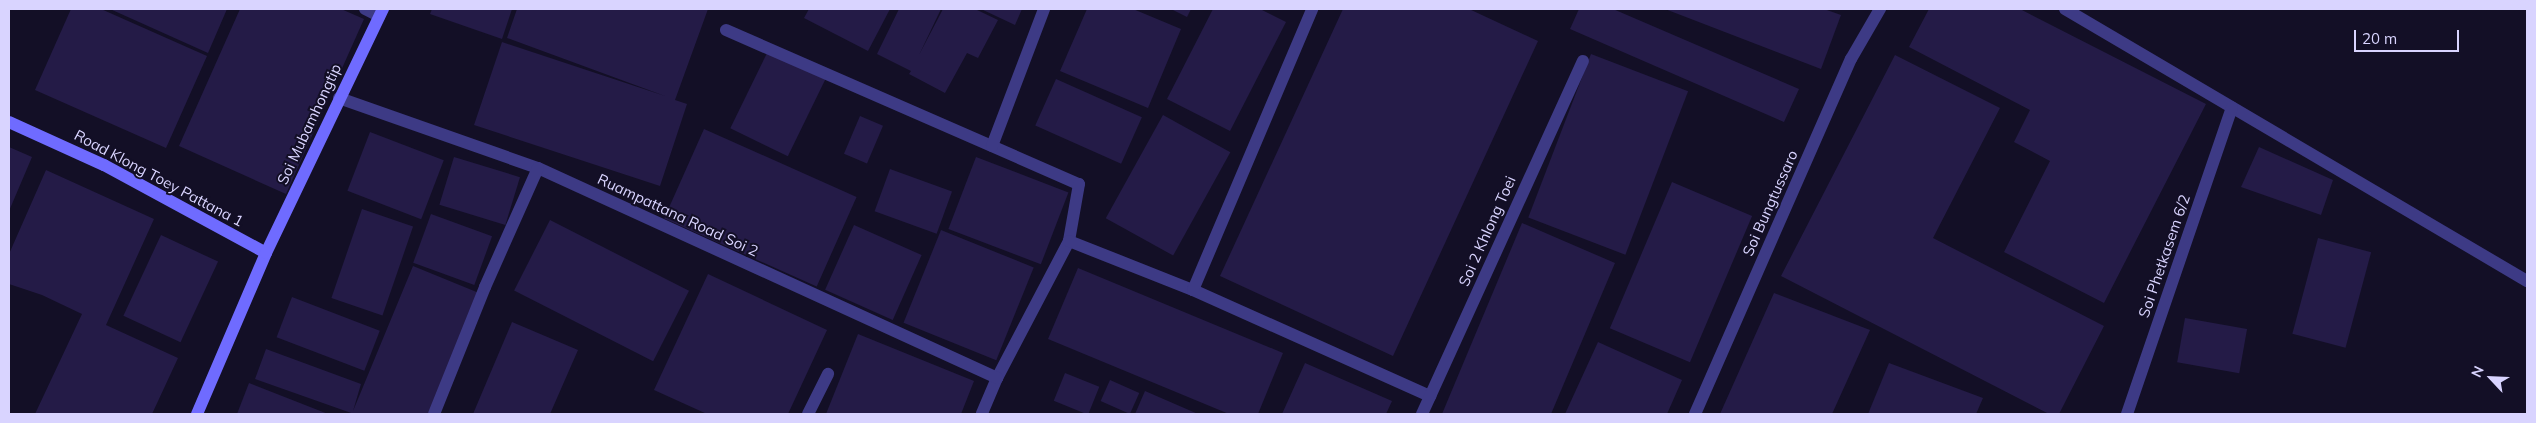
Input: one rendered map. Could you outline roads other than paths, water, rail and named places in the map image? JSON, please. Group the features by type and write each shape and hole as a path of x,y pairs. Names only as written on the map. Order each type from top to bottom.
{"street":[{"path":"365,9 381,12"},
{"path":"992,146 1044,9"},
{"path":"1193,290 1312,9"},
{"name":"Soi Bungtussaro","path":"1695,414 1851,58 1880,9"},
{"path":"2065,9 2527,281"},
{"name":"Soi Mubamhongtip","path":"196,414 266,253 381,12"},
{"path":"726,30 1079,184 1070,241 998,378 982,414"},
{"name":"Soi 2 Khlong Toei","path":"1422,414 1583,61"},
{"name":"Ruampattana Road Soi 2","path":"339,98 538,168 998,378"},
{"name":"Soi Phetkasem 6/2","path":"2127,414 2232,107"},
{"name":"Road Klong Toey Pattana 1","path":"9,122 104,165 266,253"},
{"path":"434,414 485,287 538,168"},
{"path":"1070,241 1193,290 1430,396"},
{"path":"808,414 828,374"}]}
